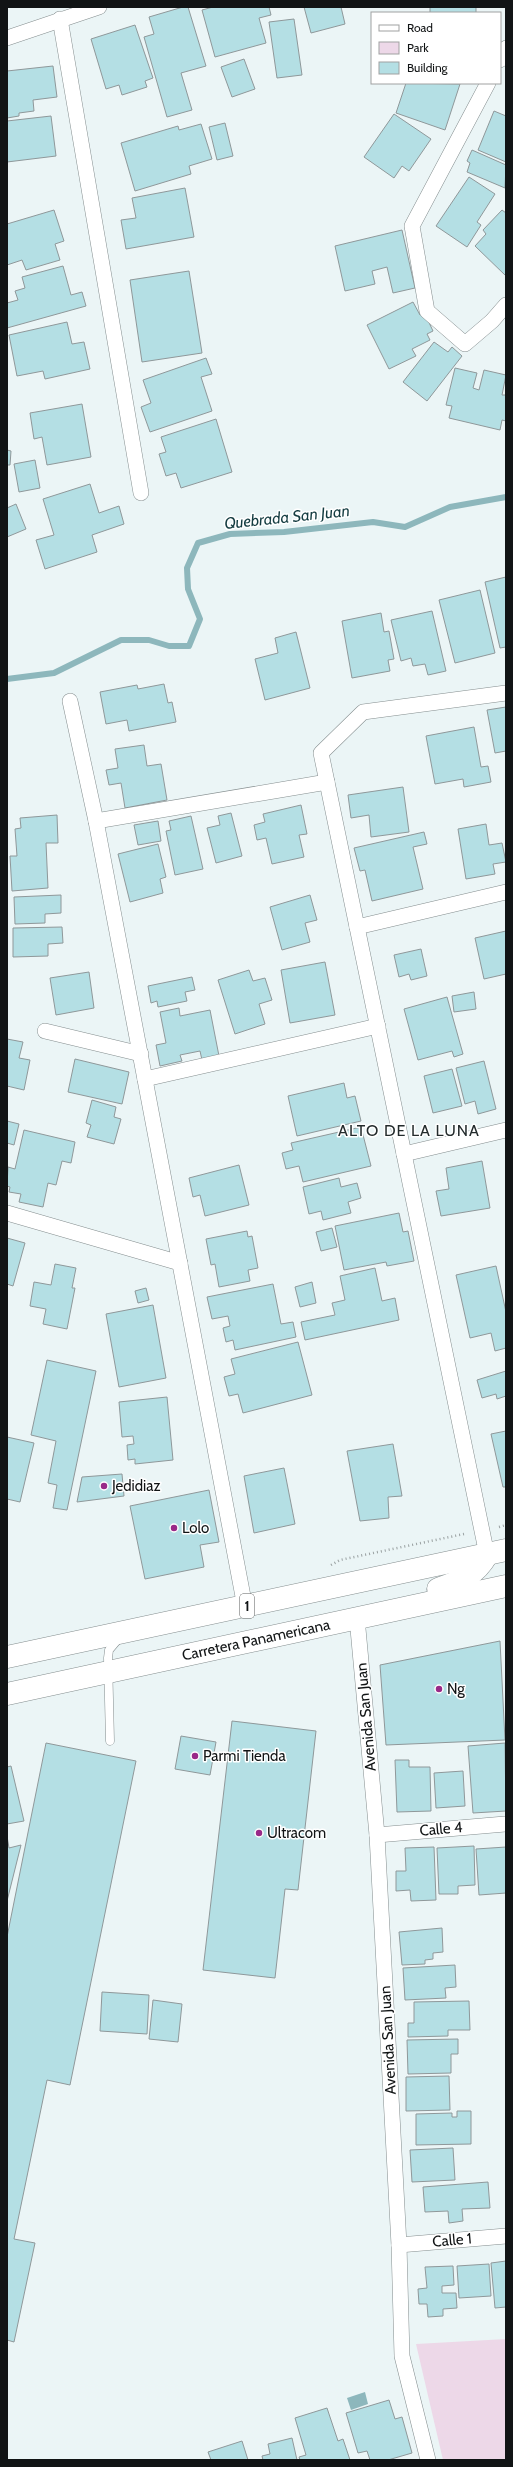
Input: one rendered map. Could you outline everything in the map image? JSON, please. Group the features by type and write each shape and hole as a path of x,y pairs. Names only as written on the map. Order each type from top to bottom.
{"highway":[{"path":"384,1612 414,1597 465,1579 475,1572 496,1552 506,1564"},
{"name":"1","path":"7,1657 246,1607 496,1552"},
{"name":"Carretera Panamericana","path":"7,1694 506,1586"}],"street":[{"path":"7,38 99,7"},
{"path":"60,19 141,493"},
{"path":"501,58 506,48"},
{"path":"487,84 412,226 427,312 465,344 492,321 506,305"},
{"path":"496,1552 404,1154 321,753 363,712 506,692"},
{"path":"70,701 96,821 246,1607"},
{"path":"96,821 327,782"},
{"path":"357,927 506,892"},
{"path":"145,1079 378,1026"},
{"path":"45,1031 141,1054"},
{"path":"404,1154 506,1130"},
{"path":"7,1213 180,1264"},
{"name":"Avenida San Juan","path":"357,1618 377,1835 399,2244 402,2356 428,2460"},
{"name":"Calle 4","path":"377,1835 505,1824"},
{"name":"Calle 1","path":"399,2244 506,2236"}],"lane":[{"path":"110,1741 108,1672 109,1650 124,1632"}],"green space":[{"path":"506,2339 506,2460 443,2460 416,2344"}],"water":[{"path":"365,2392 368,2404 351,2410 347,2398"}],"building":[{"path":"183,7 188,7 206,66 181,73 192,110 167,117 144,37 154,34 149,17"},
{"path":"213,7 269,7 271,15 259,18 266,43 215,57 202,10"},
{"path":"304,7 341,7 345,24 311,33"},
{"path":"430,7 476,7 476,12 430,12"},
{"path":"294,19 302,75 277,78 269,22"},
{"path":"135,25 153,78 145,81 147,87 122,95 119,85 106,89 91,39"},
{"path":"244,59 255,89 232,97 221,67"},
{"path":"53,66 57,97 33,100 34,111 19,113 19,116 7,118 7,71"},
{"path":"406,84 460,84 445,130 396,113"},
{"path":"494,111 506,116 506,162 478,150"},
{"path":"394,114 431,139 409,171 402,166 394,178 364,157"},
{"path":"51,116 56,156 7,162 7,121"},
{"path":"225,123 233,156 217,160 209,127"},
{"path":"201,124 212,159 189,166 191,174 135,191 121,143 178,126 179,130"},
{"path":"472,150 506,165 505,188 467,172 470,163 467,161"},
{"path":"469,177 495,194 477,222 481,225 467,247 436,226"},
{"path":"185,188 194,237 126,249 121,220 136,218 132,198"},
{"path":"54,210 64,241 55,244 60,260 26,270 22,260 7,265 7,224"},
{"path":"502,210 506,213 506,276 475,246 486,234 483,230"},
{"path":"402,230 415,288 393,293 387,267 372,271 375,284 345,291 335,246"},
{"path":"63,266 71,295 82,292 86,306 7,328 7,303 18,300 15,291 25,288 22,277"},
{"path":"189,271 202,353 142,362 130,280"},
{"path":"413,302 420,315 424,312 433,331 427,334 430,340 412,349 416,356 389,369 367,325"},
{"path":"67,322 72,344 84,342 90,369 45,379 43,371 17,376 9,335"},
{"path":"434,342 448,352 452,347 462,356 427,401 403,382"},
{"path":"206,358 212,374 201,377 212,411 150,432 141,407 151,403 143,380"},
{"path":"455,368 477,373 473,388 479,390 484,370 506,375 502,395 506,395 506,421 502,420 500,430 449,418 452,406 446,405"},
{"path":"82,404 91,457 47,465 42,437 34,439 30,413"},
{"path":"216,419 232,472 181,488 176,473 166,476 159,454 166,452 161,437"},
{"path":"7,450 11,451 10,465 7,465"},
{"path":"35,460 40,488 19,492 14,464"},
{"path":"90,484 99,513 119,506 124,524 92,535 97,552 45,569 36,540 54,535 43,499"},
{"path":"16,504 26,529 7,537 7,508"},
{"path":"506,577 506,647 500,648 485,582"},
{"path":"480,590 495,653 455,663 439,600"},
{"path":"432,611 446,671 428,675 425,664 413,666 411,658 401,661 391,620"},
{"path":"381,613 384,632 389,631 394,659 388,660 390,671 352,678 342,621"},
{"path":"296,632 310,688 265,700 255,659 278,653 275,638"},
{"path":"164,684 168,703 172,702 176,722 129,731 127,720 106,724 100,692 137,685 138,689"},
{"path":"506,707 506,751 495,753 487,710"},
{"path":"474,727 481,767 488,766 491,782 464,787 463,779 435,784 426,736"},
{"path":"144,745 147,766 161,764 167,800 125,808 121,783 109,785 106,770 118,768 115,749"},
{"path":"403,787 409,832 371,837 369,815 351,818 348,795"},
{"path":"301,805 307,834 299,835 304,857 272,864 266,838 257,840 254,825 265,822 263,814"},
{"path":"231,813 242,856 216,863 207,828 220,825 218,816"},
{"path":"57,815 58,843 46,843 48,888 12,891 10,856 17,856 15,829 21,828 20,818"},
{"path":"191,816 203,869 175,875 166,831 171,830 169,821"},
{"path":"158,821 161,841 138,845 134,825"},
{"path":"486,824 489,845 502,843 506,862 493,864 495,874 466,879 458,829"},
{"path":"424,832 427,844 413,847 423,889 372,901 365,870 360,871 354,848"},
{"path":"158,844 166,877 160,879 163,893 130,902 118,854"},
{"path":"61,895 61,913 45,914 45,923 15,924 14,897"},
{"path":"310,895 317,920 305,923 310,942 282,950 270,907"},
{"path":"62,927 63,943 48,944 48,956 13,957 13,928"},
{"path":"506,931 506,974 484,979 475,938"},
{"path":"421,949 427,976 411,980 409,974 399,977 394,955"},
{"path":"325,962 335,1015 290,1023 281,970"},
{"path":"249,970 253,981 265,978 272,1000 259,1004 265,1024 235,1034 218,980"},
{"path":"89,972 94,1008 56,1015 50,978"},
{"path":"192,977 195,990 185,992 187,1001 158,1007 157,1001 151,1003 148,986"},
{"path":"474,992 476,1009 454,1012 452,996"},
{"path":"447,997 463,1054 454,1057 452,1051 418,1060 404,1009"},
{"path":"179,1008 180,1016 210,1010 219,1056 202,1060 200,1051 180,1055 182,1061 160,1066 156,1045 166,1043 160,1012"},
{"path":"7,1039 23,1042 19,1058 30,1060 24,1090 7,1086"},
{"path":"75,1059 129,1072 122,1104 68,1092"},
{"path":"484,1061 496,1109 478,1114 475,1101 465,1104 456,1068"},
{"path":"452,1069 462,1106 433,1113 424,1076"},
{"path":"344,1083 347,1098 355,1096 361,1121 297,1136 288,1096"},
{"path":"92,1100 116,1107 114,1117 121,1119 114,1144 87,1137 91,1125 86,1123"},
{"path":"7,1121 19,1124 14,1145 7,1143"},
{"path":"361,1127 371,1166 303,1182 299,1166 286,1169 282,1153 293,1150 291,1143"},
{"path":"24,1130 75,1142 71,1163 62,1161 56,1185 48,1183 43,1207 19,1202 21,1194 9,1192 10,1187 7,1186 8,1167 15,1169"},
{"path":"482,1161 490,1208 441,1216 436,1191 449,1189 446,1168"},
{"path":"239,1165 249,1205 205,1216 200,1195 193,1197 189,1178"},
{"path":"339,1178 341,1187 357,1183 361,1198 348,1202 351,1213 323,1220 321,1211 309,1214 303,1187"},
{"path":"399,1213 403,1232 408,1231 414,1261 387,1266 386,1262 344,1270 335,1226"},
{"path":"332,1228 337,1247 321,1251 316,1232"},
{"path":"247,1231 248,1237 252,1236 258,1268 248,1270 250,1281 219,1287 215,1264 211,1265 206,1239"},
{"path":"7,1238 25,1243 13,1286 7,1284"},
{"path":"55,1264 76,1268 72,1288 75,1288 67,1329 43,1324 46,1309 30,1306 34,1282 51,1285"},
{"path":"496,1266 506,1312 506,1348 495,1351 491,1333 470,1338 456,1275"},
{"path":"375,1268 382,1301 395,1298 399,1320 305,1340 301,1322 335,1315 332,1303 345,1300 340,1276"},
{"path":"312,1282 316,1303 300,1307 295,1287"},
{"path":"273,1284 281,1324 293,1322 296,1337 235,1350 233,1340 226,1342 223,1328 230,1326 228,1316 212,1319 207,1297"},
{"path":"146,1288 149,1300 138,1303 135,1291"},
{"path":"153,1305 166,1378 119,1387 106,1314"},
{"path":"298,1342 312,1395 243,1413 238,1394 229,1396 224,1377 235,1374 231,1359"},
{"path":"47,1360 96,1371 67,1510 53,1508 57,1485 48,1483 56,1441 31,1435"},
{"path":"506,1371 506,1396 497,1399 496,1394 482,1398 477,1380"},
{"path":"167,1397 173,1460 135,1464 135,1459 128,1460 127,1445 134,1444 133,1436 122,1437 119,1402"},
{"path":"506,1431 506,1487 503,1487 491,1434"},
{"path":"7,1437 34,1443 20,1502 7,1499"},
{"path":"393,1444 402,1496 388,1497 389,1518 360,1521 347,1451"},
{"path":"284,1468 295,1524 254,1533 244,1476"},
{"path":"122,1474 124,1496 77,1502 82,1477"},
{"path":"209,1490 219,1542 200,1545 204,1567 145,1579 130,1506"},
{"path":"500,1641 505,1740 386,1745 380,1665"},
{"path":"232,1721 316,1731 298,1890 285,1889 275,1978 203,1970"},
{"path":"181,1736 216,1742 210,1775 175,1769"},
{"path":"46,1743 136,1761 70,2085 47,2080 14,2239 35,2243 14,2342 7,2340 7,1937"},
{"path":"505,1743 506,1811 473,1813 468,1746"},
{"path":"395,1760 409,1760 409,1767 430,1767 431,1811 397,1812"},
{"path":"11,1766 24,1821 7,1824 7,1767"},
{"path":"463,1771 465,1806 436,1808 434,1773"},
{"path":"7,1836 9,1848 21,1845 7,1901"},
{"path":"474,1846 475,1885 458,1886 458,1894 439,1894 437,1848"},
{"path":"434,1847 436,1900 411,1901 410,1890 396,1891 396,1871 406,1871 405,1848"},
{"path":"506,1847 506,1893 479,1895 476,1849"},
{"path":"442,1928 443,1952 433,1953 433,1959 425,1960 425,1964 402,1965 399,1932"},
{"path":"455,1965 456,1987 445,1988 446,1998 405,2000 403,1968"},
{"path":"102,1992 149,1995 147,2034 100,2031"},
{"path":"153,2000 182,2004 178,2042 149,2039"},
{"path":"469,2001 470,2030 448,2030 448,2036 408,2037 408,2023 414,2023 414,2002"},
{"path":"458,2039 458,2054 451,2054 451,2073 408,2074 407,2040"},
{"path":"449,2076 450,2110 406,2111 406,2077"},
{"path":"457,2111 471,2111 471,2144 416,2145 416,2114 452,2113 452,2117 457,2117"},
{"path":"453,2148 455,2180 412,2182 410,2150"},
{"path":"488,2182 490,2208 462,2209 463,2221 449,2223 448,2211 425,2212 423,2187"},
{"path":"506,2261 506,2307 495,2308 491,2263"},
{"path":"489,2264 491,2296 459,2298 457,2266"},
{"path":"453,2266 454,2285 442,2286 442,2293 456,2293 457,2308 443,2309 443,2316 428,2317 427,2304 419,2304 418,2289 427,2288 425,2267"},
{"path":"389,2400 395,2419 402,2417 412,2453 388,2460 370,2460 367,2451 358,2453 346,2413"},
{"path":"327,2408 338,2441 343,2439 350,2460 300,2460 299,2457 306,2455 295,2418"},
{"path":"292,2438 297,2460 263,2460 262,2456 270,2454 268,2444"},
{"path":"242,2441 248,2460 211,2460 208,2452"}],"waterway":[{"name":"Quebrada San Juan","path":"7,679 54,673 121,640 149,640 169,646 189,646 200,619 188,589 187,568 198,543 230,534 284,532 373,522 405,527 450,507 506,497"}],"place":[{"name":"Jedidiaz","path":"104,1486"},
{"name":"Lolo","path":"174,1528"},
{"name":"Ng","path":"439,1689"},
{"name":"Parmi Tienda","path":"195,1756"},
{"name":"Ultracom","path":"259,1833"}],"district":[{"name":"ALTO DE LA LUNA","path":"409,1130"}]}
